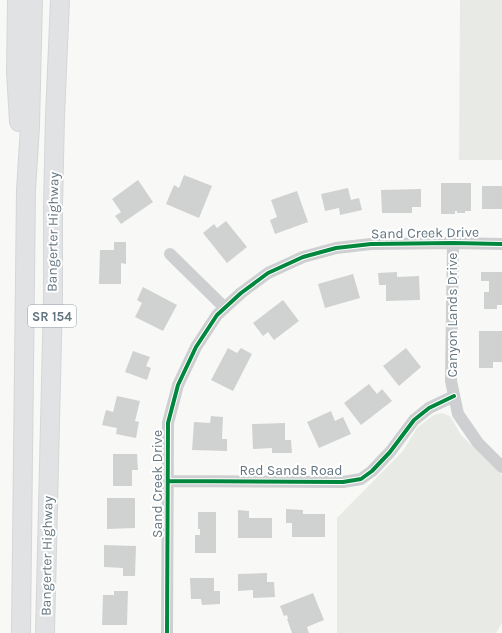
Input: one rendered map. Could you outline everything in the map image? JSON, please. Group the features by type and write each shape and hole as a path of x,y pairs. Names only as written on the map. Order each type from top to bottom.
{"highway":[{"path":"17,0 16,72 18,112 26,190"},
{"name":"Bangerter Highway","path":"21,633 26,190 30,126 33,0"},
{"name":"Bangerter Highway","path":"45,633 54,169 60,0"}],"street":[{"name":"Canyon Lands Drive","path":"453,243 451,381 454,396 458,414 478,443 502,467"},
{"name":"Sand Creek Drive","path":"167,633 168,423 178,385 196,347 217,315 240,293 268,273 302,257 336,248 371,244 502,244"},
{"path":"170,254 225,308"},
{"name":"Red Sands Road","path":"168,481 343,482 361,478 372,471 390,452 414,420 429,408 454,396"}],"shaded area":[{"path":"460,0 502,0 502,160 459,160"},
{"path":"442,413 450,416 461,435 502,475 502,623 496,633 337,633 337,518 403,451 417,428 434,415"}],"building":[{"path":"184,175 212,186 199,218 166,204 174,185 179,188"},
{"path":"138,180 153,202 121,224 115,216 121,212 112,199"},
{"path":"441,183 471,183 471,211 457,213 457,211 455,211 455,214 441,214"},
{"path":"482,186 502,186 502,209 482,209"},
{"path":"348,188 351,200 359,198 362,210 340,215 339,208 325,211 321,194"},
{"path":"421,189 421,207 412,207 412,213 382,213 381,190"},
{"path":"297,191 308,222 275,234 270,220 277,217 271,200"},
{"path":"226,221 247,247 227,263 203,233 214,224 217,228"},
{"path":"114,242 126,242 126,264 121,263 121,284 99,284 100,250 114,250"},
{"path":"397,272 397,277 419,276 420,300 386,301 386,285 379,285 378,273"},
{"path":"481,272 502,272 502,305 497,305 497,309 484,309 484,292 489,292 489,281 481,281"},
{"path":"353,274 360,298 325,308 318,284"},
{"path":"143,287 177,305 163,331 135,317 142,303 137,300"},
{"path":"283,300 299,321 274,340 268,332 263,336 253,323"},
{"path":"479,331 502,331 502,362 493,362 493,368 479,368"},
{"path":"228,348 237,353 241,348 252,354 233,391 211,380"},
{"path":"406,348 421,367 399,386 383,366"},
{"path":"133,351 150,357 146,366 151,368 147,380 125,372"},
{"path":"369,384 377,394 382,389 392,401 361,425 344,403"},
{"path":"117,396 140,401 135,421 139,422 136,438 116,434 117,428 102,425 106,410 113,412"},
{"path":"331,411 335,421 343,417 351,434 319,448 307,422"},
{"path":"211,416 223,417 222,439 227,439 227,451 192,450 194,422 210,423"},
{"path":"285,423 285,440 291,440 292,453 272,453 272,448 253,449 252,424"},
{"path":"113,454 137,454 138,470 132,470 132,486 113,486"},
{"path":"107,498 135,498 135,528 107,529"},
{"path":"286,509 303,510 303,514 325,514 325,537 292,537 292,523 286,523"},
{"path":"238,510 249,511 249,518 272,518 272,538 238,538"},
{"path":"198,512 216,512 216,553 195,553 195,535 200,535 200,529 198,529"},
{"path":"104,545 136,546 135,576 123,576 123,568 104,567"},
{"path":"267,573 267,582 274,582 275,597 253,598 253,590 238,591 238,574"},
{"path":"190,578 214,578 214,591 220,591 220,604 202,605 201,599 191,599"},
{"path":"114,591 128,591 127,625 102,625 103,595 114,595"},
{"path":"313,593 324,620 307,627 309,633 292,633 287,615 284,616 280,606"}],"cycle path":[{"path":"167,633 168,423 178,385 196,347 217,315 241,293 268,273 303,257 336,248 371,244 502,244"},
{"path":"168,481 343,482 361,479 372,471 390,452 414,420 429,408 454,396"}]}
